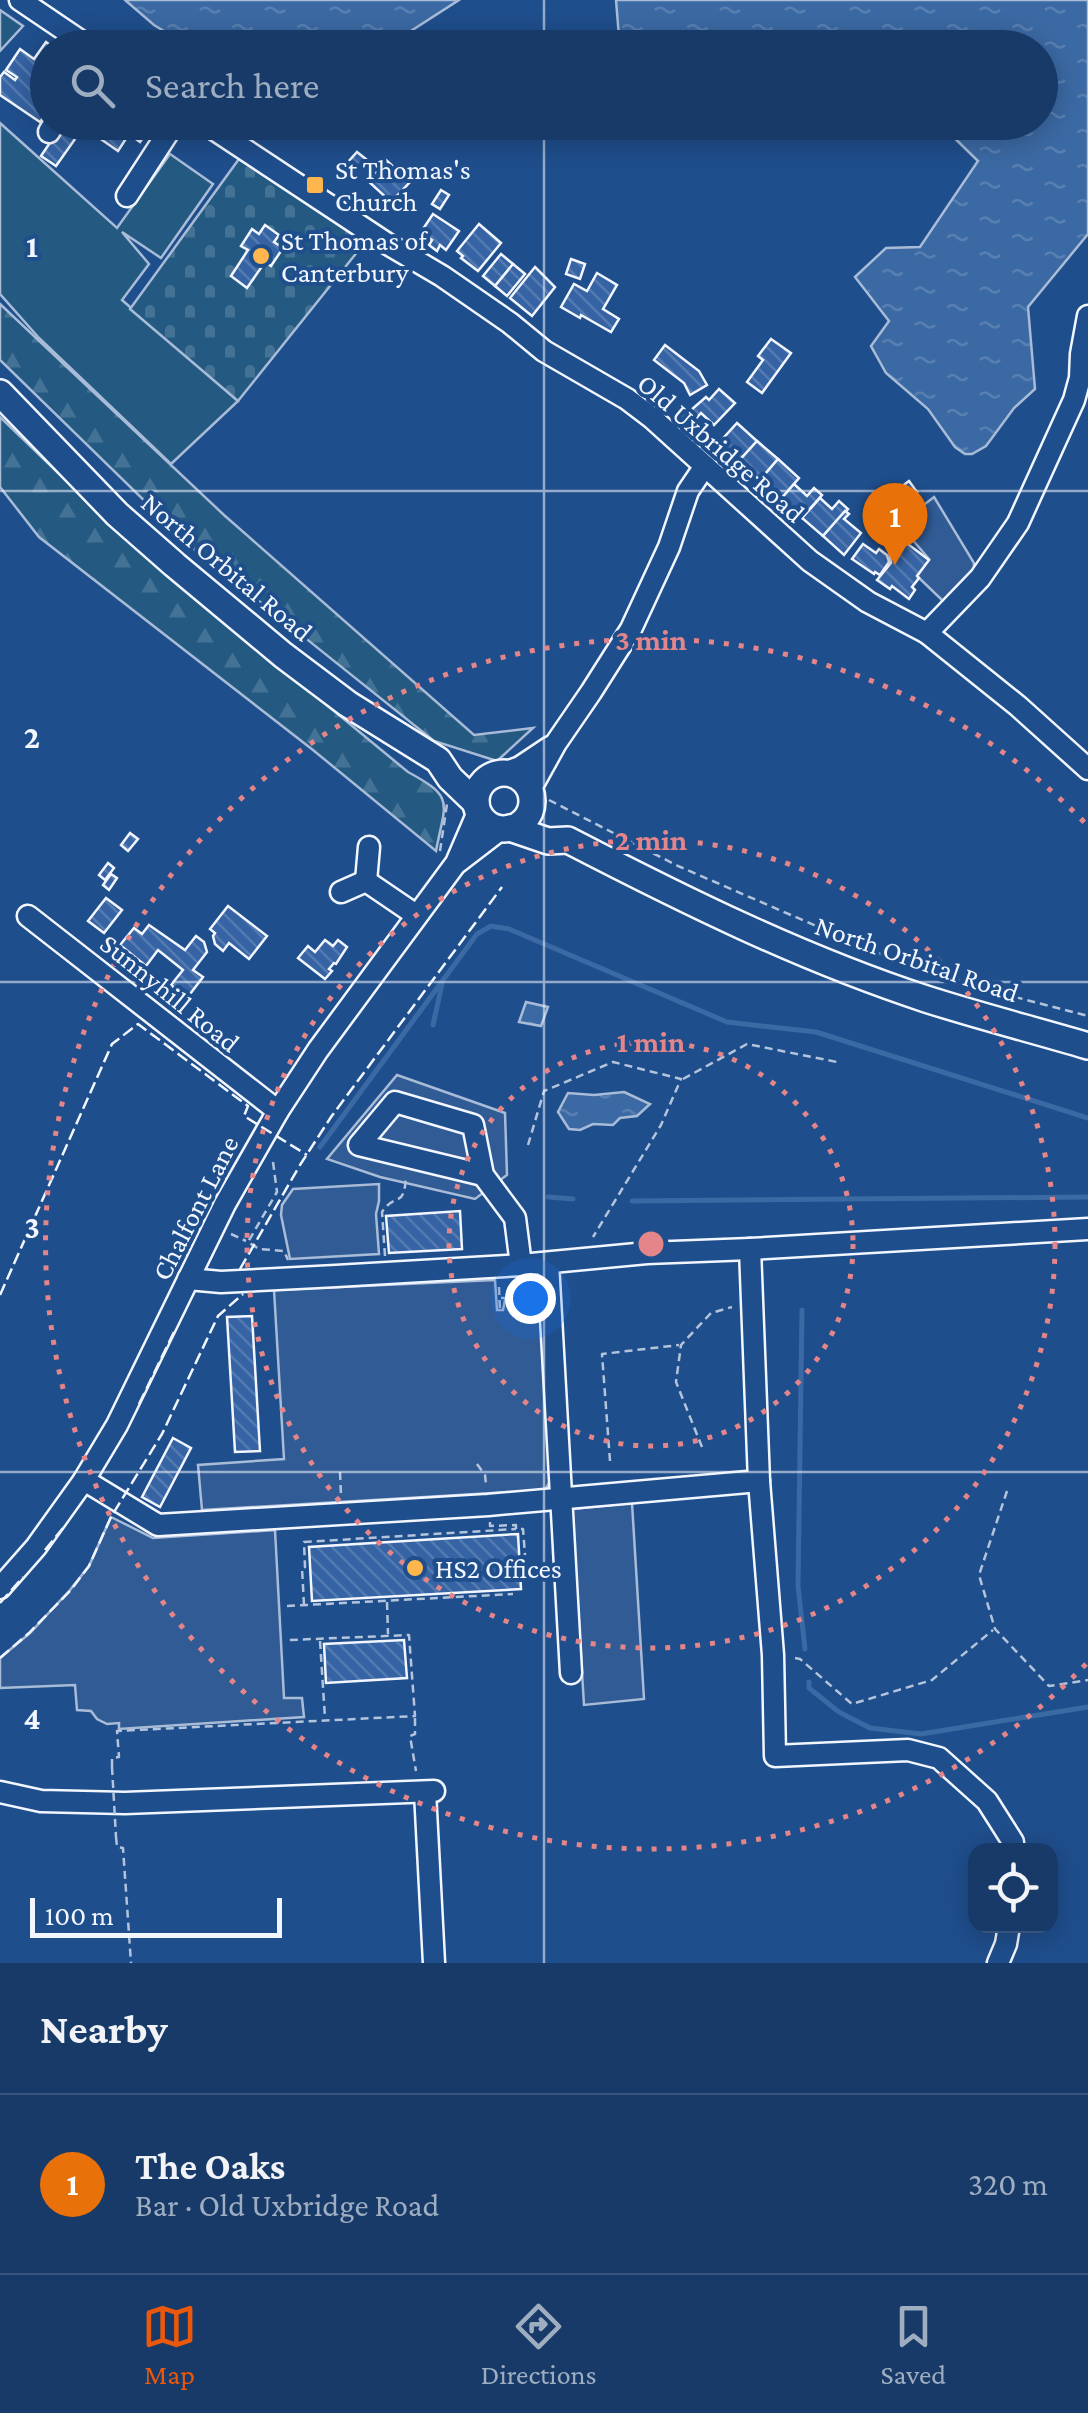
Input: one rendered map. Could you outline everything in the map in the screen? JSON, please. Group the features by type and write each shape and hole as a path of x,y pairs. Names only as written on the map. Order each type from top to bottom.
{"main road":[{"name":"North Orbital Road","path":"0,393 117,514 226,609 348,704 438,760 477,808"},
{"name":"North Orbital Road","path":"438,760 499,774"},
{"path":"499,774 513,774 525,782 531,795 526,818 506,828 492,826 477,808 481,784 499,774"},
{"name":"North Orbital Road","path":"531,795 558,823 568,840"},
{"name":"North Orbital Road","path":"506,828 548,840 568,840 698,907 924,998 1088,1046"}],"street":[{"path":"20,0 65,30"},
{"path":"126,196 163,140"},
{"name":"Old Uxbridge Road","path":"231,140 442,276 562,363 652,418 810,560 868,602 926,633 1018,706 1088,770"},
{"path":"926,633 980,578 1018,523 1074,400 1088,316"},
{"path":"531,795 556,743 631,629 669,547 688,492 704,466"},
{"path":"499,774 520,767 556,743"},
{"name":"Chalfont Lane","path":"0,1588 36,1547 118,1425 226,1204 278,1111 318,1050 456,863 477,808"},
{"name":"Chalfont Lane","path":"456,863 506,828"},
{"path":"366,882 369,847"},
{"path":"341,892 366,882"},
{"path":"366,882 416,915"},
{"name":"Sunnyhill Road","path":"28,916 278,1111"},
{"path":"482,1175 359,1146 394,1102 473,1126 482,1175 515,1218 521,1265"},
{"path":"188,1279 222,1282 521,1265 646,1252 1088,1229"},
{"path":"750,1249 775,1756 908,1750 939,1758 987,1801 1013,1843"},
{"path":"548,1262 571,1672"},
{"path":"84,1480 158,1526 562,1500 760,1482"},
{"path":"0,1792 41,1801 125,1802 426,1792 434,1963"},
{"path":"998,1963 1008,1933"}],"path":[{"path":"531,795 678,866 927,974 1088,1016"},
{"path":"579,1260 662,1125 681,1080 747,1044 837,1062"},
{"path":"528,1145 544,1091 613,1062 681,1080"},
{"path":"261,1141 271,1150 277,1192 248,1242 259,1249 284,1251 288,1262"},
{"path":"385,1258 382,1212 405,1194 408,1157"},
{"path":"497,1277 500,1310"},
{"path":"500,1298 550,1298"},
{"path":"702,1447 676,1382 681,1345 711,1313 752,1301"},
{"path":"610,1461 602,1354 681,1345"},
{"path":"1007,1491 979,1575 995,1629 1049,1686 1088,1680"},
{"path":"304,1605 304,1542 516,1530"},
{"path":"287,1606 512,1594"},
{"path":"386,1601 388,1636"},
{"path":"773,1655 800,1659 852,1704 932,1680 995,1629"},
{"path":"289,1640 410,1635 416,1734 410,1736 426,1792"},
{"path":"320,1639 325,1719"},
{"path":"132,1963 123,1848 116,1847 112,1758 119,1757 117,1731 415,1716"}],"green space":[{"path":"0,10 23,26 0,51"},
{"path":"0,123 117,228 170,154 213,184 161,258 122,232 149,264 122,300 238,401 171,464 39,338 0,294"},
{"path":"239,159 366,241 238,401 130,309"},
{"path":"0,304 224,515 474,735 533,728 497,761 434,741 194,549 0,360"},
{"path":"0,417 104,517 191,593 408,772 434,788 444,811 436,851 39,537 0,487"}],"shaded area":[{"path":"934,497 974,563 974,569 943,601 917,576 929,559 899,524"},
{"path":"397,1075 505,1113 507,1175 475,1199 380,1177 327,1159"},
{"path":"379,1184 379,1254 290,1259 281,1215 282,1205 293,1189"},
{"path":"495,1280 497,1310 503,1310 505,1300 542,1300 552,1478 545,1490 202,1510 198,1465 284,1459 274,1290"},
{"path":"632,1503 644,1699 584,1705 572,1509"},
{"path":"111,1517 153,1538 275,1530 284,1698 302,1698 304,1717 119,1729 119,1723 107,1724 91,1711 77,1710 75,1685 0,1688 0,1658 30,1633 89,1566"}],"water":[{"path":"125,0 459,0 412,30 162,30"},
{"path":"616,0 1088,0 1088,234 1028,307 1035,389 1014,408 986,446 972,454 955,447 928,409 886,373 871,346 889,321 855,277 886,248 920,247 978,161 956,140 1058,140 1058,30 618,30"},
{"path":"526,1002 548,1007 541,1026 519,1022"},
{"path":"624,1092 650,1104 637,1116 620,1118 613,1125 593,1124 580,1130 569,1129 558,1112 568,1093"}],"building":[{"path":"20,49 30,56 30,115 0,95 0,77 4,72 15,80 17,77 6,70"},
{"path":"52,140 74,140 56,166 41,156"},
{"path":"102,140 125,140 118,151"},
{"path":"357,152 367,160 357,171 347,163"},
{"path":"386,160 410,182 391,202 368,181"},
{"path":"441,190 449,195 440,209 432,204"},
{"path":"433,214 459,231 446,250 440,245 437,251 429,245 432,240 421,232"},
{"path":"479,224 501,243 478,271 457,251"},
{"name":"St Thomas of Canterbury","path":"265,225 279,235 274,242 283,248 271,266 265,262 247,288 231,276 248,250 241,246 252,229 259,234"},
{"path":"501,254 513,264 495,286 483,276"},
{"path":"571,259 585,264 580,279 566,274"},
{"path":"513,264 525,274 507,296 495,286"},
{"path":"535,267 555,287 532,316 510,298"},
{"path":"597,273 617,285 603,309 619,319 611,332 561,307 574,284 587,291"},
{"path":"771,339 791,353 762,393 747,382 763,360 758,356"},
{"path":"665,345 699,371 707,385 690,395 684,383 654,360"},
{"path":"719,389 735,403 714,425 701,413 691,424 683,417 706,397 709,400"},
{"path":"737,423 757,441 738,462 718,444"},
{"path":"757,441 778,459 760,480 738,462"},
{"path":"778,459 799,478 781,499 760,480"},
{"path":"909,481 917,492 905,501 897,490"},
{"path":"794,484 807,496 814,488 822,495 802,518 781,499"},
{"path":"820,498 832,509 839,501 848,509 823,536 802,518"},
{"path":"845,511 849,514 844,519 861,533 844,555 823,536"},
{"path":"896,535 929,560 917,576 909,599 877,580 891,563 888,545"},
{"path":"863,544 887,555 889,562 880,575 852,559"},
{"path":"130,833 138,839 128,851 121,845"},
{"path":"108,863 114,868 105,880 99,875"},
{"path":"111,874 117,878 109,890 103,885"},
{"path":"106,898 122,910 104,933 88,921"},
{"path":"228,906 267,936 249,959 229,943 223,951 215,944 215,933 210,929"},
{"path":"149,925 185,950 196,936 204,942 207,952 193,970 203,977 187,998 171,985 183,970 158,950 146,966 120,945 134,928 142,934"},
{"path":"325,940 333,946 338,940 347,947 325,979 298,958 308,946 315,952"},
{"path":"460,1211 462,1249 389,1253 386,1216"},
{"path":"252,1316 260,1451 235,1452 227,1317"},
{"path":"173,1438 191,1448 160,1507 142,1497"},
{"name":"HS2 Offices","path":"518,1534 521,1589 312,1601 309,1547"},
{"path":"404,1640 407,1678 326,1683 324,1644"}],"waterway":[{"path":"320,1147 477,934 491,926 509,929 727,1022 816,1032 1088,1118"},
{"path":"433,1025 442,984"},
{"path":"548,1197 573,1199"},
{"path":"632,1201 1088,1197"},
{"path":"802,1310 798,1586 805,1649"},
{"path":"809,1682 809,1688 839,1712 870,1728 921,1734 1088,1707"}],"fence":[{"path":"240,1269 331,1117 502,887"},
{"path":"0,1295 112,1044 138,1024 248,1106 244,1116 307,1155"},
{"path":"0,1658 70,1591 89,1566 111,1517 162,1434 218,1316 243,1294"},
{"path":"139,1404 174,1332"},
{"path":"45,1550 63,1528"},
{"path":"0,1603 23,1577"}],"place":[{"name":"St Thomas's Church","path":"315,185"},
{"name":"St Thomas of Canterbury","path":"261,256"},
{"name":"The Oaks","path":"895,565"},
{"name":"HS2 Offices","path":"415,1568"}]}
